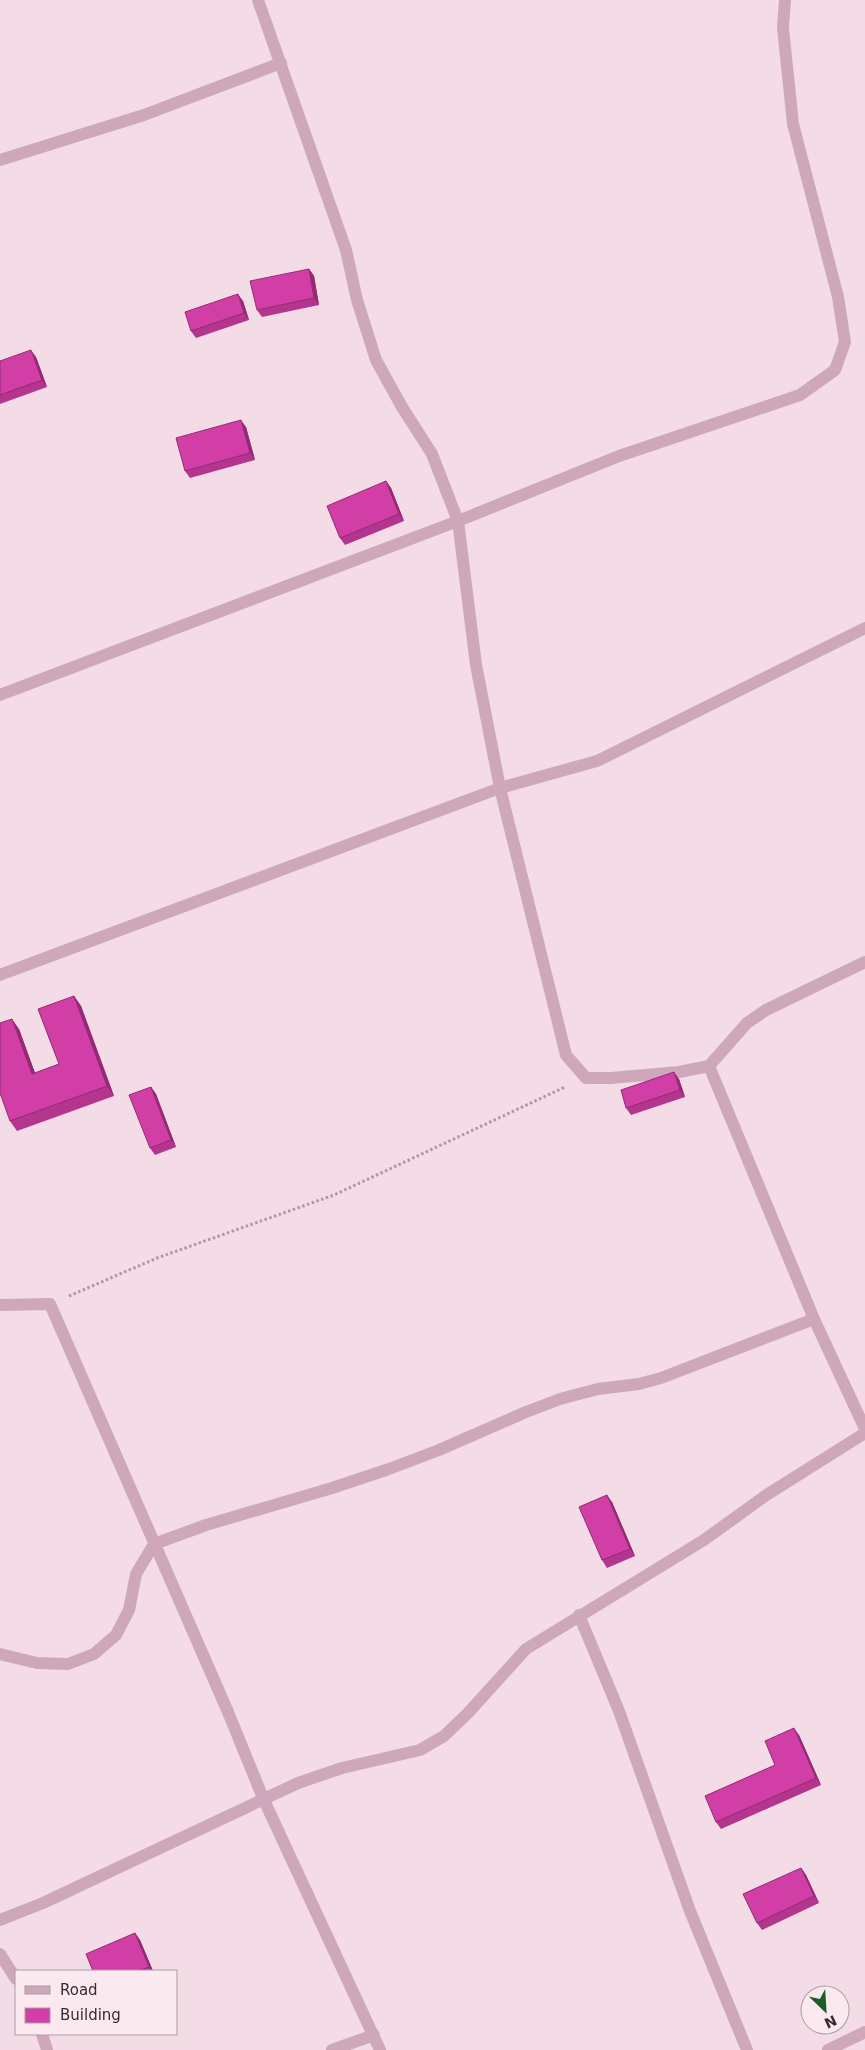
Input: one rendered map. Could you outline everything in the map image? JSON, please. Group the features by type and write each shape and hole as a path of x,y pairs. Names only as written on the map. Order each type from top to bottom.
{"street":[{"path":"258,0 346,250 357,300 376,360 402,407 432,454 458,521 476,665 500,788 566,1055 586,1078 662,1074 709,1066 747,1023 766,1010 865,962"},
{"path":"0,695 458,521 619,456 800,395 835,370 844,342 838,297 793,124 783,28 785,0"},
{"path":"0,160 144,116 281,63"},
{"path":"0,975 500,788 597,760 865,628"},
{"path":"0,1920 43,1903 298,1783 342,1768 420,1750 444,1736 468,1713 526,1649 704,1540 765,1496 865,1431 814,1319 709,1066"},
{"path":"0,1305 50,1304 228,1712 263,1798 380,2050"},
{"path":"0,1654 37,1663 68,1664 94,1654 116,1635 129,1610 136,1574 154,1544 206,1525 389,1469 560,1399 598,1389 639,1384 661,1378 814,1319"},
{"path":"579,1615 620,1711 690,1911 747,2050"},
{"path":"0,1954 15,1977"},
{"path":"828,2050 865,2032"},
{"path":"42,2035 47,2050"},
{"path":"332,2050 374,2035"}],"path":[{"path":"50,1304 157,1258 334,1195 586,1078"}],"building":[{"path":"309,269 314,298 257,310 250,281"},
{"path":"238,294 244,313 191,331 185,312"},
{"path":"31,350 42,380 0,395 0,361"},
{"path":"241,420 250,453 185,471 176,438"},
{"path":"386,481 399,514 340,538 327,506"},
{"path":"74,996 107,1086 10,1121 0,1093 0,1023 12,1019 32,1074 59,1064 38,1009"},
{"path":"674,1072 680,1090 626,1108 621,1090"},
{"path":"151,1087 171,1140 150,1148 129,1095"},
{"path":"607,1495 630,1549 602,1560 579,1507"},
{"path":"794,1728 816,1778 716,1822 705,1796 775,1765 765,1741"},
{"path":"801,1868 814,1896 757,1923 743,1894"},
{"path":"135,1933 149,1967 141,1970 93,1970 86,1954"}]}
